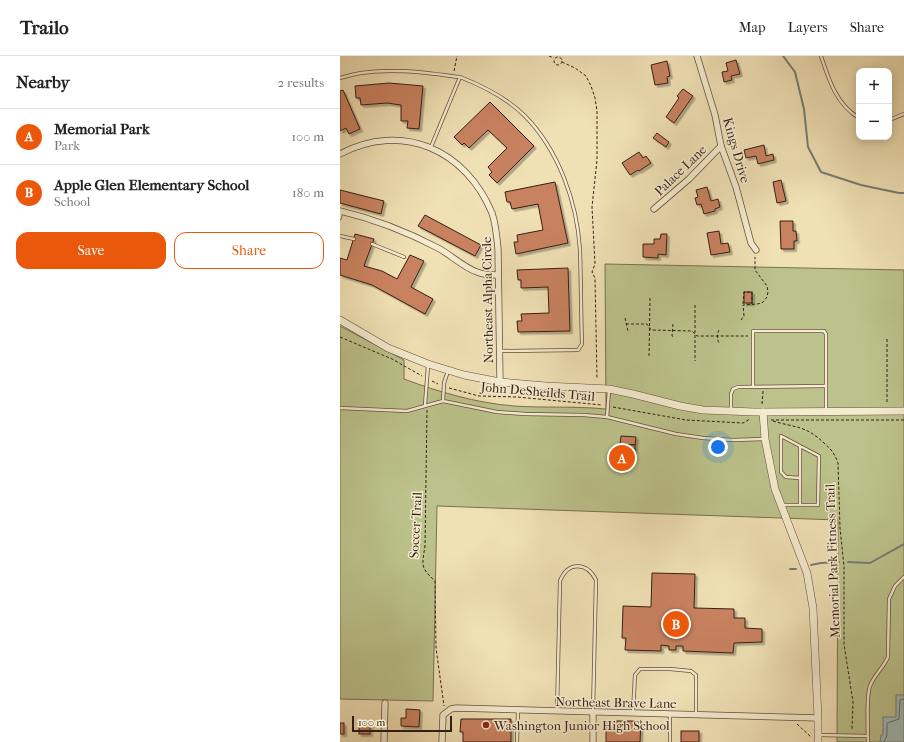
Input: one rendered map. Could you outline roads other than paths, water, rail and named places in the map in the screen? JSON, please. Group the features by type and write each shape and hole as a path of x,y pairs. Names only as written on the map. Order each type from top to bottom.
{"street":[{"name":"Kings Drive","path":"697,56 715,115 721,146 736,187 751,243 756,250"},
{"name":"Northeast Alpha Circle","path":"340,154 367,144 386,140 408,142 431,147 448,157 472,178 492,214 496,228 498,249 500,382"},
{"name":"Palace Lane","path":"654,210 689,179 721,146"},
{"path":"341,211 374,220 413,236 438,248 477,272 488,275 498,275"},
{"path":"340,320 388,348 428,364 500,382 609,389 703,410 731,411 763,408 826,412 904,411"},
{"path":"763,408 765,439 774,483 807,573 813,608 818,739"},
{"path":"384,742 385,703"},
{"name":"Northeast Brave Lane","path":"442,742 443,715 445,712 456,708 818,718"},
{"path":"593,712 593,742"}],"lane":[{"path":"821,56 834,91 845,107 856,116"},
{"path":"340,78 360,73 394,71 430,73 460,77 481,85 502,98 524,115 542,137 560,167 570,194 580,249 582,344 578,350 499,350"},
{"path":"431,147 460,77"},
{"path":"892,119 904,114"},
{"path":"340,218 341,211"},
{"path":"340,236 354,239"},
{"path":"372,244 404,257"},
{"path":"753,387 753,331 824,331 826,334 826,412"},
{"path":"425,405 428,364"},
{"path":"443,402 444,383 448,370"},
{"path":"731,411 731,394 733,389 738,387 826,386"},
{"path":"607,417 609,389"},
{"path":"340,408 407,411 425,405 443,402 497,412 607,417 676,434 703,438 733,440 765,439"},
{"path":"781,505 818,505 819,456 781,436 781,472 786,477 800,478"},
{"path":"800,446 800,505"},
{"path":"557,711 560,581 563,573 570,568 578,566 587,568 596,580 593,712"},
{"path":"868,742 868,691 874,678 886,663 888,657 889,599 895,586 904,577"},
{"path":"633,713 635,675 640,669 670,669 688,670 696,675 696,714"},
{"path":"517,742 518,710"},
{"path":"670,714 670,742"},
{"path":"818,739 868,736"}],"water":[{"path":"896,695 904,695 904,742 880,742 881,735 883,735 883,717 896,717"}],"waterway":[{"path":"783,56 795,72 804,109 808,147 821,172 861,185 904,193"},
{"path":"848,562 870,563 904,544"},
{"path":"811,565 839,562"},
{"path":"790,569 796,569"}],"place":[{"name":"Memorial Park","path":"622,458"},
{"name":"Apple Glen Elementary School","path":"676,624"},
{"name":"Washington Junior High School","path":"486,725"}]}
